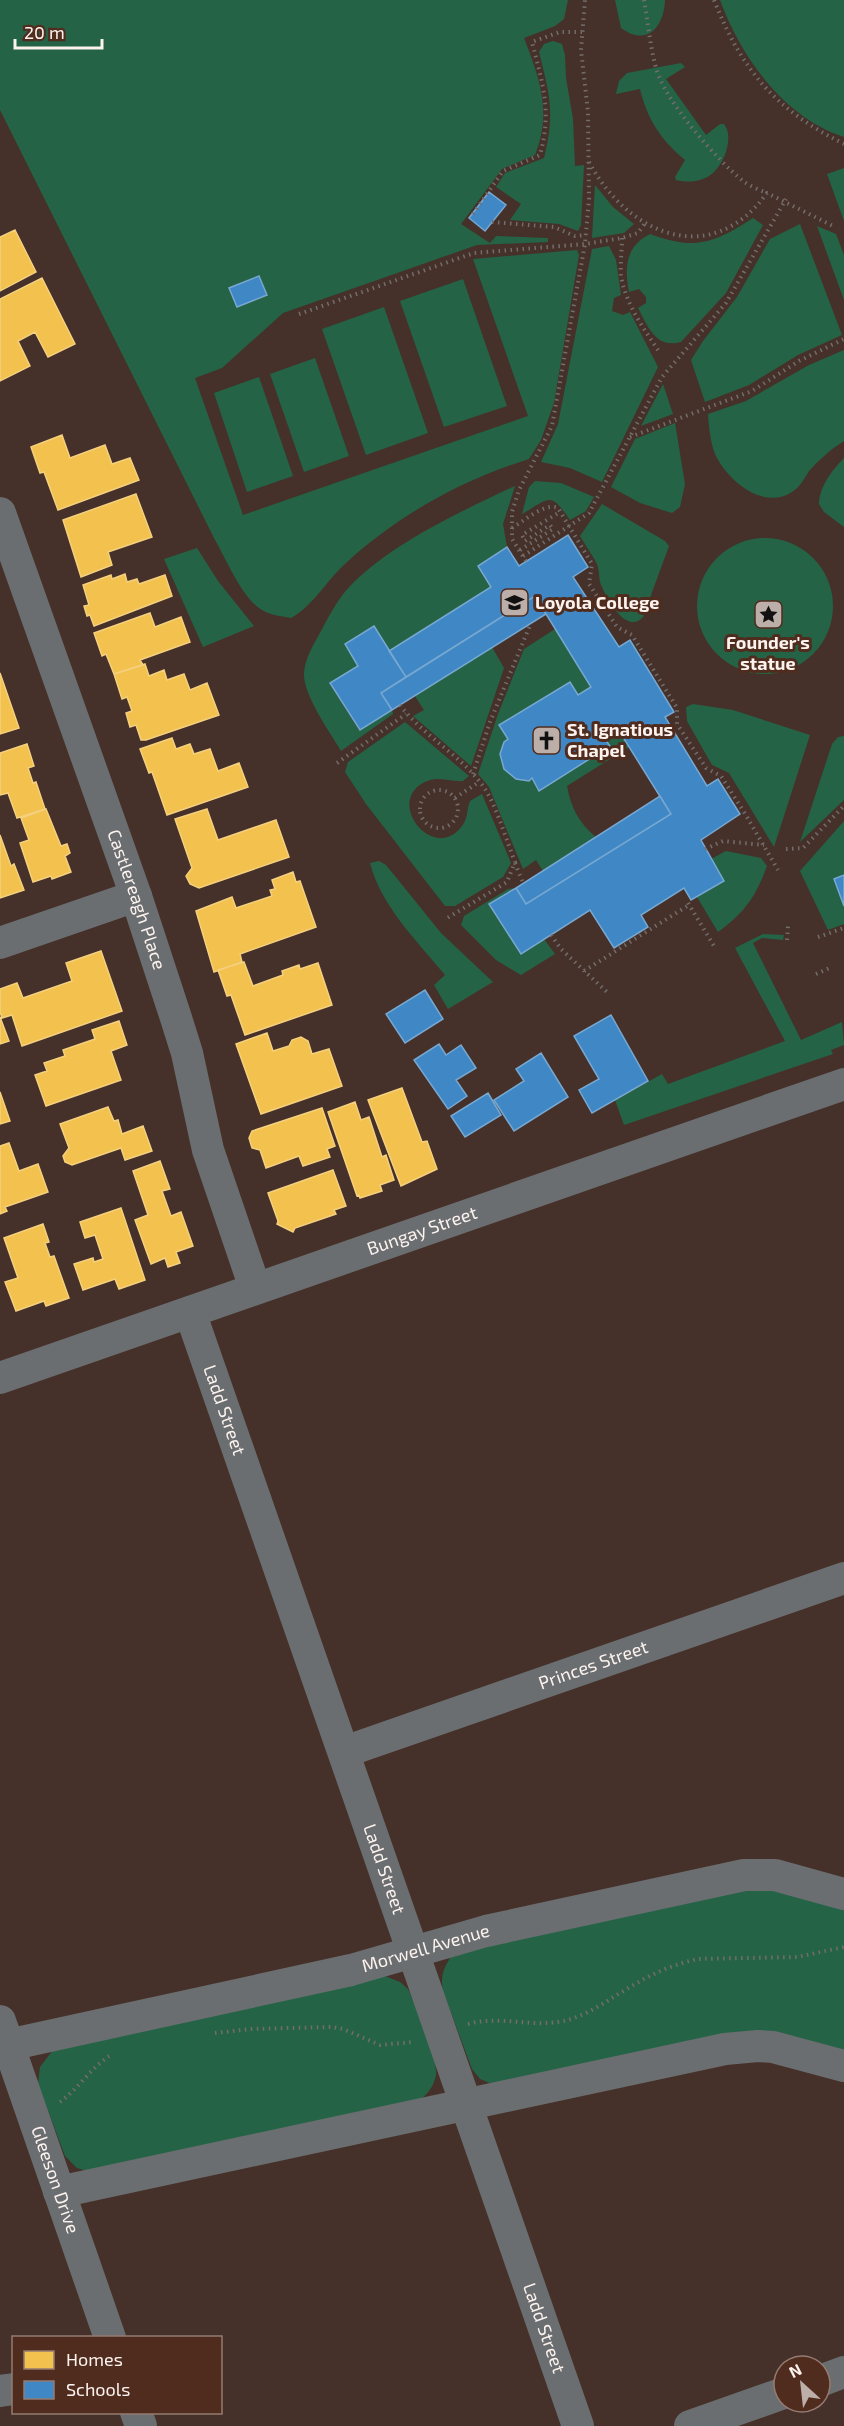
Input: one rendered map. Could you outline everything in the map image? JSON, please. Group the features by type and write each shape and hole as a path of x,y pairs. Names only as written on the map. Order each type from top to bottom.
{"street":[{"name":"Castlereagh Place","path":"3,530 136,896 187,1053 208,1150 255,1288"},
{"path":"0,943 136,896"},
{"name":"Bungay Street","path":"0,1378 844,1084"},
{"name":"Ladd Street","path":"190,1311 578,2426"},
{"name":"Princes Street","path":"344,1752 844,1578"},
{"name":"Morwell Avenue","path":"4,2033 351,1970 486,1931 744,1875 775,1875 844,1894"},
{"name":"Gleeson Drive","path":"4,2033 110,2336"},
{"path":"59,2192 725,2049 773,2047 844,2066"},
{"path":"690,2426 772,2397"}],"path":[{"path":"526,561 512,539 512,512 519,489 552,426 586,235 588,112 581,50 585,0"},
{"path":"644,0 656,69 666,91 684,117 722,161 744,182 835,227"},
{"path":"714,0 741,57 765,88 797,118 844,144"},
{"path":"472,214 503,171 540,155 546,133 547,114 545,94 532,42 560,32 583,32"},
{"path":"588,162 608,192 645,223 657,231 679,236 701,236 724,230 744,218 759,205 767,193"},
{"path":"523,556 590,513 662,377 726,303 785,201"},
{"path":"492,222 554,227 575,236 586,235"},
{"path":"299,314 474,254 585,244 622,238 638,233 645,223"},
{"path":"622,238 621,274 626,296 642,326 660,352"},
{"path":"630,437 752,391 799,361 844,339"},
{"path":"512,528 546,508 553,506 560,512 592,564 589,584 617,627 632,635 677,708 677,724 706,768 721,776 778,870"},
{"path":"520,550 553,530 550,525 525,540 522,536 560,512"},
{"path":"473,774 490,722 531,623"},
{"path":"400,705 406,714 473,774 486,790 523,883"},
{"path":"337,764 406,714"},
{"path":"455,798 480,782"},
{"path":"444,790 455,798 458,809 450,824 439,828 424,820 421,814 422,801 432,792 444,790"},
{"path":"786,849 803,848 844,806"},
{"path":"705,849 723,841 764,845"},
{"path":"444,920 507,882 514,862"},
{"path":"584,971 689,904 714,946"},
{"path":"787,940 788,926"},
{"path":"818,937 844,928"},
{"path":"551,935 561,949 609,994"},
{"path":"816,974 832,967"}],"green space":[{"path":"0,0 568,0 564,19 555,26 524,38 542,96 543,125 535,155 502,169 461,224 490,243 496,236 548,238 548,242 477,245 283,313 222,368 195,378 243,515 528,416 473,259 577,250 579,255 554,403 541,440 529,459 455,488 387,529 346,563 313,600 291,618 270,614 252,602 240,586 215,540 0,110"},
{"path":"615,0 665,0 664,10 657,26 652,31 646,35 639,35 621,28"},
{"path":"720,0 844,0 844,137 822,128 783,100 752,63"},
{"path":"553,41 562,44 565,55 566,78 573,119 575,166 584,165 581,225 578,231 559,224 510,220 521,204 496,187 505,173 544,158 550,105 539,52 544,44"},
{"path":"681,63 685,67 666,79 706,135 720,124 724,124 728,136 727,149 721,163 709,176 695,181 676,180 675,177 685,160 656,128 640,89 616,94 619,81 627,73"},
{"path":"844,168 844,221 827,174"},
{"path":"595,185 613,207 634,224 624,233 592,238"},
{"path":"753,218 763,225 726,293 681,342 665,342 654,335 638,308 646,303 646,297 639,289 629,292 627,266 631,251 636,245 650,234 680,242 704,242 715,239"},
{"path":"800,224 842,335 798,355 749,385 705,402 691,360 737,297 770,239"},
{"path":"817,226 836,234 844,255 844,300"},
{"path":"609,246 616,260 621,295 614,298 612,311 623,315 630,312 658,367 602,482 570,468 541,462 558,424 592,249"},
{"path":"463,279 507,406 444,427 400,301"},
{"path":"384,307 428,433 366,455 322,329"},
{"path":"844,350 844,441 817,463 792,492 781,497 769,498 747,490 728,474 715,454 708,414 746,401 809,365"},
{"path":"315,358 349,456 304,472 270,374"},
{"path":"259,377 293,476 247,492 214,393"},
{"path":"663,384 673,414 641,426"},
{"path":"675,423 685,484 680,507 672,513 640,503 611,487 635,439"},
{"path":"844,458 844,527 824,512 819,504 824,485"},
{"path":"535,481 561,483 594,497 586,511 570,520 558,505 549,500 522,514 529,487"},
{"path":"515,486 503,524 507,547 478,566 491,587 389,651 358,666 330,684 359,730 392,710 393,714 341,751 312,702 304,673 310,651 336,605 354,582 409,540 452,516"},
{"path":"602,504 665,541 669,546 643,617 637,621 631,622 625,619 613,607 601,584 597,564 580,536"},
{"path":"765,538 791,543 803,549 813,558 822,568 828,580 833,606 828,632 822,644 813,654 803,663 791,669 765,674 739,669 727,663 717,654 708,644 702,632 697,606 702,580 708,568 717,558 727,549 739,543"},
{"path":"197,548 218,581 254,626 203,647 164,559"},
{"path":"555,629 591,687 578,695 570,682 500,725 508,739 501,749 505,769 528,781 532,778 539,790 610,747 602,735 616,726 629,747 567,786 577,814 596,837 543,871 536,860 523,869 489,787 478,774 498,714 524,649"},
{"path":"492,647 504,668 471,766 413,716 424,710 415,696"},
{"path":"693,704 733,710 810,735 774,847 729,773 712,765 687,721 686,707"},
{"path":"405,722 469,776 463,781 430,780 416,789 410,800 411,813 417,825 427,834 439,838 452,835 464,823 470,801 482,794 511,863 503,877 455,906 445,906 366,804 345,772 348,762"},
{"path":"844,736 844,800 800,842 832,744 838,737"},
{"path":"844,821 844,924 828,930 800,871"},
{"path":"726,851 761,858 767,866 748,903 736,918 718,932 697,897 723,881 711,859"},
{"path":"379,861 386,865 441,933 493,982 448,1009 434,985 445,975 401,922 382,894 370,863"},
{"path":"516,888 490,905 521,954 544,939 555,954 521,975 496,960 461,925 464,916 508,889"},
{"path":"763,934 784,935 783,940 762,938 753,943 801,1040 842,1022 844,1045 831,1050 833,1054 624,1125 615,1100 662,1074 668,1084 785,1041 735,948"},
{"path":"747,1885 844,1906 844,2055 792,2041 492,2084 480,2079 472,2069 443,1991 443,1972 452,1955"},
{"path":"385,1976 400,1982 408,1989 434,2057 435,2079 429,2091 417,2102 87,2171 77,2168 65,2156 38,2084 40,2067 53,2050"}],"building: Homes":[{"path":"15,230 36,272 0,291 0,237"},
{"path":"42,278 75,344 48,357 35,332 18,341 30,366 0,381 0,299"},
{"path":"62,435 70,458 105,445 112,464 130,458 139,480 58,510 44,472 40,473 31,447"},
{"path":"136,494 152,537 108,552 112,565 81,577 63,520"},
{"path":"125,574 127,582 137,579 139,584 165,575 172,596 94,626 84,606 89,605 83,585 111,575 112,579"},
{"path":"150,613 155,627 181,617 190,642 140,660 143,665 114,674 106,654 102,656 94,633"},
{"path":"145,664 149,676 164,670 167,680 184,674 190,690 207,683 219,715 141,740 136,725 130,727 126,713 132,711 127,697 122,699 114,674"},
{"path":"0,673 19,728 0,734"},
{"path":"172,738 176,749 190,744 194,754 210,749 218,771 239,763 248,787 167,815 152,772 149,773 140,749"},
{"path":"27,744 34,766 28,768 33,783 36,782 45,809 17,818 8,793 0,795 0,753"},
{"path":"46,809 61,846 67,844 70,853 65,856 71,872 52,879 51,876 33,882 20,843 29,840 21,818"},
{"path":"207,809 218,840 276,820 289,857 199,888 190,884 186,876 192,868 175,819"},
{"path":"0,835 11,866 14,864 24,890 0,898"},
{"path":"293,872 296,882 300,881 316,927 240,954 242,962 214,972 196,911 232,897 236,908 272,896 270,890 275,889 272,880"},
{"path":"101,951 122,1011 22,1046 12,1015 2,1018 0,989 17,983 23,998 72,981 66,963"},
{"path":"244,962 253,986 283,975 282,971 299,965 300,969 318,963 332,1005 245,1035 231,995 227,996 218,970"},
{"path":"0,1017 9,1041 0,1044"},
{"path":"119,1021 127,1045 111,1051 121,1080 46,1106 35,1075 47,1071 44,1063 65,1056 63,1050 95,1039 92,1030"},
{"path":"267,1033 273,1051 289,1046 292,1040 301,1037 308,1041 312,1054 329,1049 342,1086 261,1114 236,1044"},
{"path":"402,1088 422,1142 427,1141 437,1169 401,1186 368,1100"},
{"path":"0,1092 10,1121 0,1124"},
{"path":"355,1102 361,1120 369,1117 382,1157 386,1155 394,1180 380,1185 382,1191 360,1198 359,1195 357,1196 328,1112"},
{"path":"108,1107 114,1121 118,1120 122,1134 143,1126 152,1151 125,1160 121,1148 72,1165 65,1162 63,1156 69,1148 60,1124"},
{"path":"322,1108 335,1146 327,1149 330,1157 303,1166 299,1156 266,1168 260,1150 252,1148 249,1138 252,1131"},
{"path":"9,1143 19,1171 38,1164 48,1192 5,1207 7,1211 0,1214 0,1146"},
{"path":"160,1161 170,1189 162,1191 171,1216 181,1212 193,1246 176,1252 180,1263 168,1267 165,1258 151,1264 135,1220 148,1215 133,1171"},
{"path":"333,1170 346,1206 334,1210 336,1214 295,1228 293,1232 277,1224 268,1193"},
{"path":"121,1208 145,1280 119,1289 115,1279 83,1290 74,1264 93,1258 94,1262 103,1259 95,1235 85,1238 80,1222"},
{"path":"43,1224 49,1242 45,1243 50,1257 54,1256 69,1298 46,1306 44,1301 16,1311 5,1282 18,1278 4,1238"}],"building: Schools":[{"path":"489,192 506,205 485,231 469,218"},
{"path":"259,276 267,295 237,307 229,288"},
{"path":"568,535 588,567 573,577 619,647 630,640 674,712 665,717 707,786 718,779 740,814 701,840 724,881 691,900 684,888 641,915 648,927 614,948 590,910 521,954 489,904 516,888 526,904 671,814 616,726 602,735 610,746 539,791 532,778 529,781 516,779 504,769 500,754 504,742 508,739 499,725 570,682 578,695 591,687 535,596 406,677 389,651 491,587 478,566 507,547 519,566"},
{"path":"535,596 546,614 392,710 381,693"},
{"path":"374,626 406,677 381,693 392,710 360,730 330,683 358,666 345,644"},
{"path":"660,796 671,814 526,904 516,888"},
{"path":"844,875 844,906 834,879"},
{"path":"425,990 443,1019 405,1043 386,1014"},
{"path":"611,1015 648,1081 592,1113 579,1090 599,1079 574,1036"},
{"path":"439,1044 446,1055 461,1045 476,1068 456,1080 467,1096 448,1109 414,1060"},
{"path":"541,1053 568,1097 514,1131 494,1100 524,1081 516,1069"},
{"path":"488,1093 501,1115 465,1137 451,1116"}],"place":[{"name":"Loyola College","path":"514,603"},
{"name":"Founder's statue","path":"768,614"},
{"name":"St. Ignatious Chapel","path":"546,740"}]}
